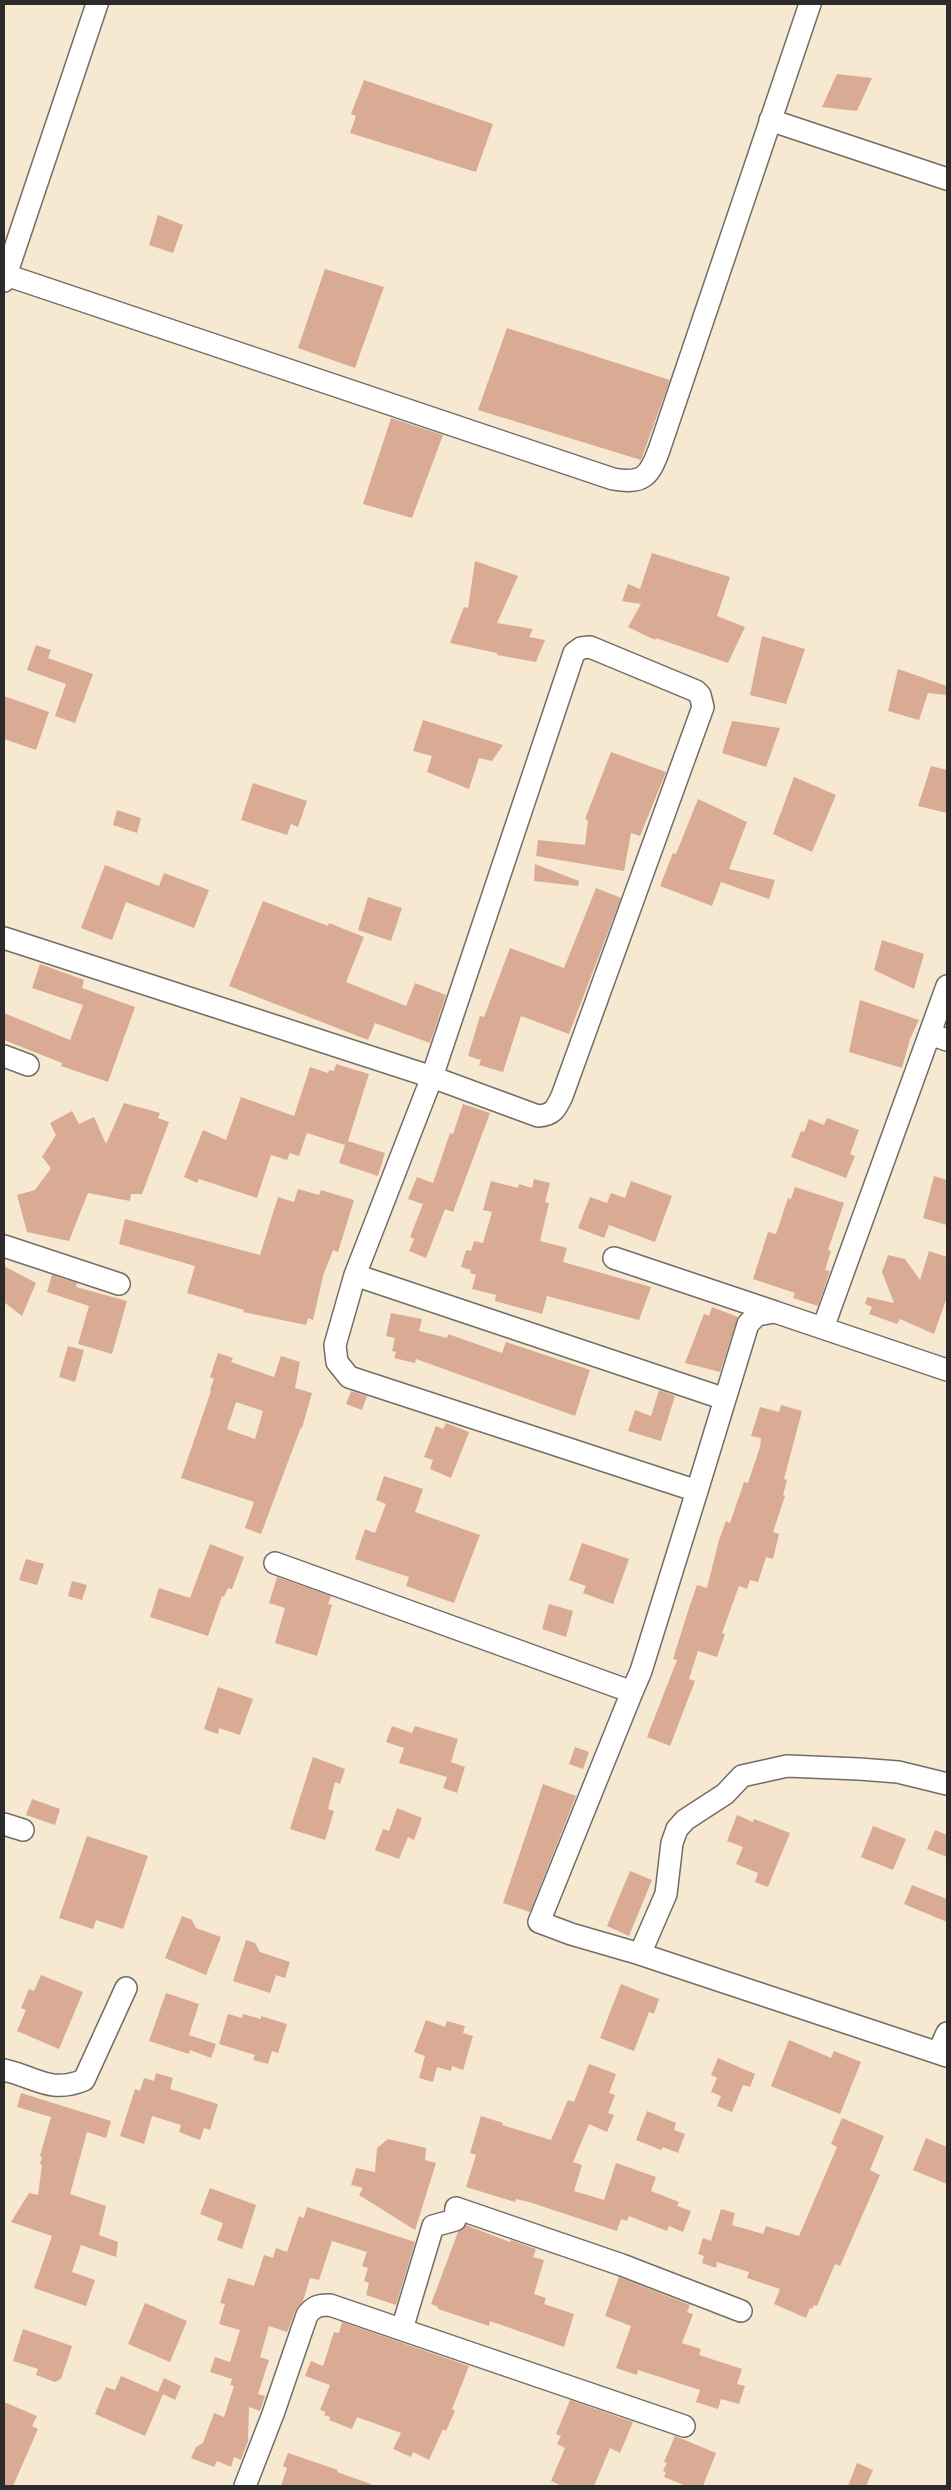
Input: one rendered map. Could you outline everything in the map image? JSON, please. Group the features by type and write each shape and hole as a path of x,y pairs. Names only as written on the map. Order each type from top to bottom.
{"street":[{"path":"97,4 5,278 613,479 628,482 642,479 652,468 810,4"},
{"path":"770,120 947,179"},
{"path":"4,938 432,1077 538,1116 550,1115 556,1109 703,707 700,695 696,691 590,647 581,648 574,653 432,1077 355,1275 335,1345 337,1362 349,1377 697,1491"},
{"path":"822,1328 939,1037 947,986"},
{"path":"4,1056 28,1065"},
{"path":"4,1246 120,1284"},
{"path":"614,1258 947,1370"},
{"path":"355,1275 725,1399"},
{"path":"775,1312 757,1315 748,1324 641,1672 539,1922 570,1934 640,1954 943,2054 947,2033"},
{"path":"274,1563 632,1692"},
{"path":"640,1954 666,1894 672,1843 677,1829 685,1820 725,1794 742,1776 787,1766 850,1768 898,1772 947,1784"},
{"path":"4,2070 56,2087 70,2086 84,2080 126,1988"},
{"path":"402,2329 433,2226 454,2220 456,2208 622,2265 741,2311"},
{"path":"245,2486 273,2414 307,2315 313,2307 330,2305 684,2426"}],"building":[{"path":"837,74 872,78 857,111 822,107"},
{"path":"364,80 493,124 476,172 350,133 356,116 351,114"},
{"path":"158,215 183,225 173,253 149,245"},
{"path":"325,269 384,287 355,368 298,348"},
{"path":"507,328 670,380 641,460 478,410"},
{"path":"391,418 443,435 412,518 363,504"},
{"path":"652,553 730,577 717,616 745,627 728,663 656,638 655,640 628,627 641,604 622,601 628,584 640,589"},
{"path":"475,561 518,576 497,623 533,629 529,637 545,640 536,662 497,655 497,653 450,643 464,607 468,608"},
{"path":"762,636 805,649 786,704 750,695"},
{"path":"36,645 51,650 48,658 93,674 75,723 55,716 66,684 27,670"},
{"path":"898,669 947,686 947,695 928,693 919,720 888,711"},
{"path":"4,696 49,712 36,750 4,739"},
{"path":"423,720 503,745 492,761 479,758 469,789 427,772 432,756 413,751"},
{"path":"732,721 780,728 766,767 722,753"},
{"path":"611,752 666,772 640,836 631,833 624,871 536,856 538,840 585,845 588,820 585,819"},
{"path":"931,766 947,770 947,813 918,806"},
{"path":"794,777 836,795 812,852 773,834"},
{"path":"253,783 307,801 298,827 291,824 287,835 241,820"},
{"path":"698,799 747,822 729,869 775,880 769,899 721,882 712,906 660,886 673,853 676,854"},
{"path":"117,810 141,818 137,833 113,825"},
{"path":"535,864 579,881 578,886 534,881"},
{"path":"105,865 159,886 164,873 209,890 194,928 126,902 112,940 81,928"},
{"path":"596,888 621,898 569,1034 521,1016 503,1072 479,1065 481,1060 468,1056 480,1016 484,1017 510,948 564,968"},
{"path":"368,897 402,908 391,941 358,930"},
{"path":"263,901 328,926 329,923 364,937 346,982 406,1006 415,983 446,995 430,1043 375,1023 368,1040 229,986"},
{"path":"882,940 924,954 914,989 874,970"},
{"path":"40,964 84,980 82,988 135,1007 108,1082 61,1066 62,1063 4,1040 4,1013 70,1040 83,1005 32,988"},
{"path":"860,1000 919,1020 910,1039 902,1068 849,1052"},
{"path":"336,1064 369,1074 348,1141 385,1153 378,1176 339,1163 345,1145 307,1133 299,1156 290,1153 287,1160 271,1155 257,1198 199,1179 197,1183 184,1177 203,1130 226,1140 241,1097 294,1116 310,1067 328,1073 329,1070 334,1071"},
{"path":"124,1103 160,1113 158,1118 169,1122 142,1194 131,1194 130,1201 88,1193 69,1241 27,1232 17,1195 35,1190 51,1168 42,1157 56,1135 50,1123 72,1111 79,1124 94,1117 106,1144"},
{"path":"463,1104 490,1113 453,1212 445,1209 426,1258 409,1251 414,1239 410,1237 423,1204 408,1199 417,1177 433,1183 450,1133 453,1134"},
{"path":"827,1118 859,1130 850,1154 855,1156 846,1178 791,1157 801,1131 804,1132 809,1119 824,1125"},
{"path":"934,1176 947,1180 947,1225 923,1218"},
{"path":"534,1179 550,1183 545,1202 549,1203 540,1241 567,1248 563,1262 651,1287 639,1320 547,1296 542,1314 495,1301 496,1295 472,1289 476,1275 470,1273 471,1270 461,1267 466,1250 471,1251 474,1241 483,1243 492,1212 483,1210 491,1181 518,1188 519,1184 532,1188"},
{"path":"631,1181 672,1196 655,1242 609,1225 604,1238 578,1228 590,1197 607,1203 611,1193 625,1198"},
{"path":"795,1187 844,1203 828,1250 831,1251 825,1270 830,1271 818,1306 793,1298 795,1293 753,1279 768,1232 776,1234 788,1198 791,1199"},
{"path":"298,1189 319,1195 321,1190 354,1200 338,1252 333,1250 323,1276 313,1320 308,1318 306,1325 243,1312 244,1310 187,1293 195,1266 119,1244 125,1219 260,1255 278,1197 294,1202"},
{"path":"929,1251 947,1257 947,1297 934,1334 900,1319 897,1324 869,1314 872,1307 865,1304 867,1297 894,1303 882,1272 888,1255 905,1259 920,1280"},
{"path":"4,1266 36,1283 22,1316 4,1302"},
{"path":"52,1275 77,1283 76,1287 127,1301 112,1354 78,1344 89,1306 47,1292"},
{"path":"712,1307 738,1317 720,1372 685,1363 704,1314 709,1316"},
{"path":"391,1313 422,1319 419,1331 447,1338 448,1334 502,1353 506,1342 590,1370 575,1416 416,1359 415,1363 394,1358 396,1352 392,1351 395,1338 386,1336"},
{"path":"68,1346 84,1350 75,1382 59,1377"},
{"path":"218,1353 233,1358 231,1362 274,1377 281,1356 300,1362 295,1388 312,1393 302,1428 261,1534 245,1528 254,1502 181,1478 211,1391 214,1379 210,1377","holes":["236,1402 263,1411 255,1439 227,1429"]},
{"path":"659,1390 675,1396 661,1441 628,1431 635,1410 651,1416"},
{"path":"351,1391 367,1396 362,1410 346,1404"},
{"path":"781,1405 802,1411 784,1479 787,1480 783,1495 785,1496 773,1532 779,1534 773,1559 766,1557 758,1582 750,1580 747,1589 739,1586 722,1633 725,1634 717,1657 698,1651 689,1679 695,1681 670,1746 647,1737 677,1660 673,1659 688,1611 697,1585 707,1588 719,1540 726,1521 730,1523 744,1482 748,1483 760,1447 761,1438 751,1436 760,1407 779,1412"},
{"path":"446,1423 469,1432 451,1478 430,1469 433,1460 424,1457 436,1426 443,1429"},
{"path":"384,1476 423,1489 415,1512 480,1535 454,1603 406,1586 409,1577 355,1559 365,1529 375,1533 386,1504 376,1500"},
{"path":"582,1543 629,1559 613,1604 583,1593 586,1586 569,1580"},
{"path":"210,1544 244,1557 232,1589 228,1588 224,1597 222,1596 208,1636 150,1617 159,1588 190,1598"},
{"path":"26,1559 44,1564 37,1585 19,1580"},
{"path":"277,1577 331,1596 328,1604 332,1605 317,1656 275,1643 285,1608 269,1603"},
{"path":"72,1581 87,1585 82,1600 68,1596"},
{"path":"549,1604 573,1611 566,1637 542,1629"},
{"path":"218,1687 253,1699 240,1735 219,1728 218,1734 204,1729"},
{"path":"392,1726 412,1733 415,1726 458,1739 451,1762 465,1767 457,1793 443,1788 447,1777 399,1763 404,1748 386,1742"},
{"path":"575,1747 589,1752 583,1769 569,1764"},
{"path":"313,1757 345,1769 340,1784 335,1782 328,1809 334,1811 325,1840 290,1829"},
{"path":"543,1784 576,1796 530,1912 503,1903"},
{"path":"32,1799 60,1809 55,1825 26,1815"},
{"path":"397,1808 422,1818 414,1840 408,1837 399,1859 375,1850 383,1829 389,1831"},
{"path":"737,1815 753,1822 754,1819 790,1833 768,1887 755,1882 758,1873 736,1864 743,1847 727,1841"},
{"path":"873,1826 906,1839 893,1870 861,1857"},
{"path":"935,1830 947,1835 947,1857 927,1849"},
{"path":"87,1836 148,1856 123,1929 96,1920 93,1929 59,1918"},
{"path":"630,1871 652,1880 629,1936 607,1926"},
{"path":"912,1885 947,1899 947,1922 904,1904"},
{"path":"182,1916 192,1920 196,1928 221,1937 206,1975 165,1958"},
{"path":"246,1940 255,1943 260,1952 290,1962 285,1978 276,1975 270,1993 233,1981"},
{"path":"41,1975 83,1992 59,2049 17,2031 26,2010 21,2008 29,1989 34,1991"},
{"path":"621,1984 659,1999 654,2014 649,2012 634,2051 600,2038"},
{"path":"166,1993 199,2004 189,2035 216,2044 211,2058 190,2050 189,2054 149,2041"},
{"path":"228,2014 242,2018 243,2014 261,2019 261,2016 287,2024 278,2053 272,2051 268,2064 253,2060 255,2055 219,2044"},
{"path":"426,2020 445,2027 447,2021 465,2026 463,2033 473,2036 463,2070 452,2066 451,2071 437,2067 433,2082 419,2078 425,2056 414,2052"},
{"path":"789,2040 831,2058 834,2051 861,2062 840,2114 771,2086"},
{"path":"718,2058 755,2074 750,2087 743,2085 732,2112 717,2106 721,2096 711,2092 717,2078 711,2075"},
{"path":"589,2064 616,2074 609,2093 615,2095 608,2113 614,2115 607,2132 589,2124 573,2162 582,2165 574,2191 604,2200 616,2163 656,2177 651,2191 679,2202 677,2206 691,2211 683,2232 669,2226 667,2231 629,2216 627,2221 621,2219 617,2231 529,2202 516,2199 515,2202 466,2187 476,2155 470,2153 481,2116 503,2123 502,2125 551,2140 568,2100 574,2102"},
{"path":"156,2073 173,2078 170,2089 218,2104 210,2130 204,2128 200,2140 179,2132 181,2125 152,2116 144,2144 120,2136 135,2089 140,2091 144,2078 154,2081"},
{"path":"21,2093 111,2121 106,2138 87,2132 70,2194 106,2206 99,2235 118,2242 116,2257 81,2245 72,2272 95,2280 86,2306 34,2288 52,2236 11,2222 29,2193 38,2195 42,2165 40,2164 42,2157 40,2156 51,2117 17,2107"},
{"path":"647,2111 676,2123 674,2130 685,2134 678,2153 663,2147 661,2150 636,2140"},
{"path":"842,2118 884,2136 870,2170 880,2175 840,2266 835,2264 817,2306 814,2305 812,2309 810,2308 806,2318 774,2304 780,2289 747,2278 749,2272 717,2262 716,2268 702,2263 704,2256 698,2254 703,2238 711,2241 721,2209 735,2213 732,2225 763,2234 766,2226 799,2236 837,2147 831,2144"},
{"path":"926,2138 947,2147 947,2184 913,2170"},
{"path":"388,2139 426,2148 425,2160 436,2163 415,2230 359,2195 363,2188 351,2185 356,2168 375,2172 377,2148"},
{"path":"210,2188 256,2205 242,2249 217,2240 223,2223 200,2214"},
{"path":"307,2207 415,2242 396,2305 366,2295 369,2283 364,2281 368,2268 362,2266 367,2252 332,2241 319,2280 310,2278 303,2301 295,2311 287,2332 269,2326 260,2357 269,2360 258,2394 265,2396 260,2411 249,2407 248,2441 241,2460 234,2457 231,2467 217,2461 214,2467 191,2458 196,2447 203,2443 214,2413 224,2417 234,2386 230,2385 232,2379 210,2372 215,2357 230,2362 240,2330 219,2324 225,2304 220,2303 228,2278 254,2286 264,2255 273,2258 276,2248 287,2252 299,2216 304,2218"},
{"path":"466,2225 510,2242 511,2240 536,2249 533,2257 544,2260 534,2294 546,2298 544,2304 574,2314 564,2347 490,2321 489,2326 438,2309 438,2307 431,2304 458,2232"},
{"path":"619,2277 690,2305 687,2312 693,2314 682,2343 701,2349 699,2355 742,2369 737,2384 745,2386 739,2404 721,2399 718,2409 696,2402 700,2390 638,2370 637,2375 616,2368 631,2326 605,2316"},
{"path":"145,2303 187,2321 170,2362 128,2344"},
{"path":"342,2322 469,2366 452,2409 455,2411 446,2431 443,2429 429,2460 413,2452 411,2457 393,2449 401,2433 357,2417 352,2429 329,2420 330,2417 324,2415 326,2412 320,2410 330,2385 305,2376 311,2361 323,2366 334,2332 339,2333"},
{"path":"23,2329 72,2346 61,2379 55,2382 36,2375 38,2369 13,2361"},
{"path":"121,2376 158,2392 164,2378 181,2386 175,2400 163,2394 145,2436 95,2414 106,2387 115,2390"},
{"path":"570,2400 633,2422 620,2453 610,2448 594,2486 562,2486 551,2481 565,2448 557,2444 561,2436 556,2434"},
{"path":"4,2402 37,2416 32,2426 38,2429 13,2486 4,2486"},
{"path":"675,2436 716,2453 703,2486 686,2486 664,2477 666,2472 663,2471 667,2463 664,2462"},
{"path":"288,2453 338,2470 337,2472 371,2484 370,2486 281,2486 287,2468 283,2466"},
{"path":"857,2463 873,2470 866,2486 848,2486"}]}
